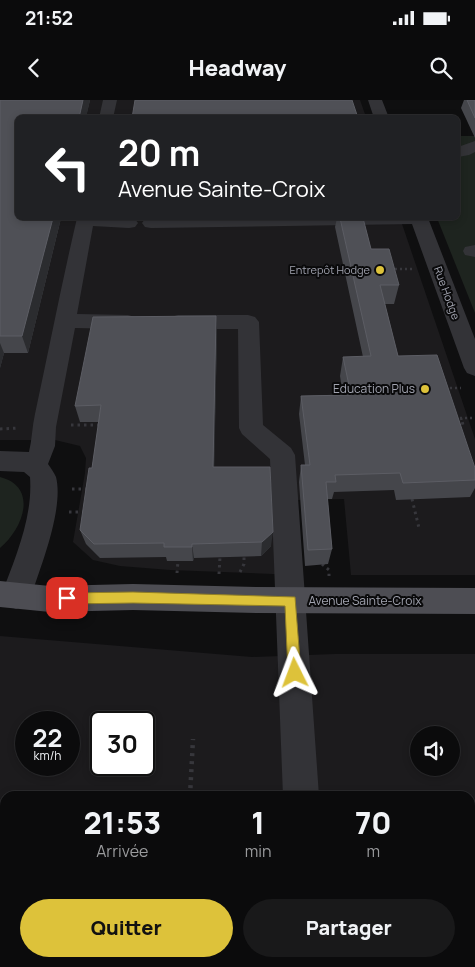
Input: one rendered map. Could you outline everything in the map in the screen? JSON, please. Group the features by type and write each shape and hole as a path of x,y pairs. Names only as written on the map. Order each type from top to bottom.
{"main road":[{"name":"Avenue Sainte-Croix","path":"8,595 50,599 133,597 291,601 475,601"}],"street":[{"path":"107,115 110,100"},
{"path":"375,100 381,115"},
{"path":"460,152 475,146"},
{"path":"0,461 34,465 41,454 44,427 66,322 68,300 86,220"},
{"path":"100,220 129,222"},
{"path":"151,222 285,220"},
{"name":"Rue Hodge","path":"420,220 475,368"},
{"path":"66,322 248,322 250,428 282,455 301,791"},
{"name":"Avenue Sainte-Croix","path":"8,595 33,548 42,508 44,478 42,472 34,465"}],"path":[{"path":"385,269 420,268"},
{"path":"444,388 461,388"},
{"path":"457,418 472,418"},
{"path":"451,425 463,425 462,418"},
{"path":"64,425 105,425"},
{"path":"72,489 94,489"},
{"path":"412,499 419,528"},
{"path":"68,512 90,512"},
{"path":"219,577 220,557"},
{"path":"240,577 244,557"},
{"path":"177,576 178,561"},
{"path":"322,564 329,570 330,577"},
{"path":"190,791 193,740"}],"shaded area":[{"path":"0,100 360,100 365,115 15,115 15,220 401,220 475,439 475,575 351,575 344,499 295,500 299,575 170,570 120,566 93,560 73,542 85,473 86,458 80,446 55,440 0,440"},
{"path":"460,136 475,136 475,313 438,220 460,220"},
{"path":"0,477 12,482 20,490 23,499 23,509 15,530 0,548"},
{"path":"0,636 252,657 335,654 475,654 475,791 0,791"}],"building":[{"path":"0,100 83,100 80,115 15,115 15,220 52,220 22,336 0,336"},
{"path":"135,100 352,100 357,115 132,115"},
{"path":"467,100 475,100 475,118"},
{"path":"340,220 364,220 371,249 389,249 399,285 380,285 398,356 437,355 475,468 475,480 403,483 400,473 335,475 336,482 326,482 332,549 308,550 301,465 310,465 301,396 351,395 343,357 371,356"},
{"path":"216,316 213,467 270,467 273,532 262,542 192,544 192,547 164,547 164,543 94,544 80,530 89,468 92,468 101,405 75,406 93,317"}],"place":[{"name":"Entrepôt Hodge","path":"380,270"},
{"name":"Education Plus","path":"425,389"}],"route":[{"path":"67,598 133,597 291,601 295,673"}]}
